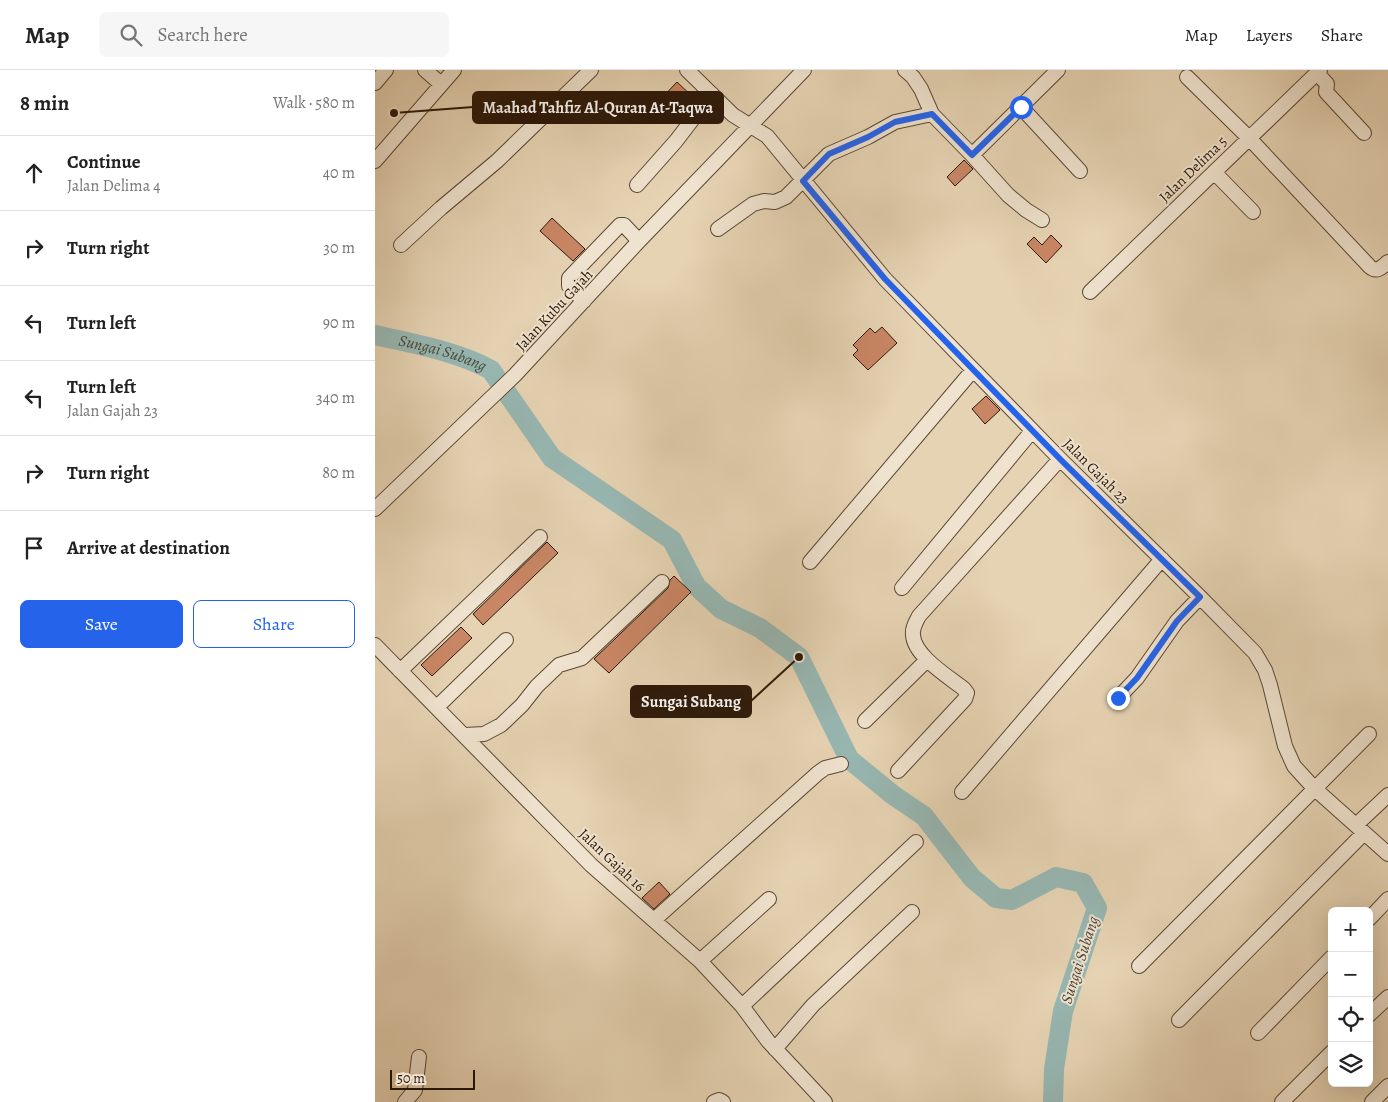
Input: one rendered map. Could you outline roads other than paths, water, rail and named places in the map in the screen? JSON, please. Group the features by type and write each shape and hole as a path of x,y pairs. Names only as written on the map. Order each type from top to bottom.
{"street":[{"path":"375,83 386,70"},
{"path":"425,70 441,84"},
{"path":"375,161 454,70"},
{"path":"401,246 441,208 497,160 591,70"},
{"name":"Jalan Gajah 23","path":"687,70 733,115 767,136 885,279 1032,431 1255,653 1265,670 1288,756 1294,766 1314,788 1388,854"},
{"name":"Jalan Kubu Gajah","path":"375,509 515,375 639,241 804,70"},
{"path":"905,70 913,77 921,89 932,114 1009,195 1026,210 1042,220"},
{"path":"972,155 1058,70"},
{"path":"1319,72 1327,84 1326,92 1364,133"},
{"name":"Jalan Delima 5","path":"1090,292 1319,72"},
{"path":"1187,77 1249,138 1370,267 1375,270 1379,269 1388,262"},
{"path":"637,185 677,141 712,94"},
{"path":"1021,107 1080,171"},
{"path":"718,229 753,204 764,201 775,202 786,197 829,154 868,137 895,122 932,114"},
{"path":"1214,172 1253,212"},
{"path":"584,301 569,286 569,278 620,225 624,225 639,241"},
{"path":"810,562 973,370"},
{"path":"902,588 1032,431"},
{"path":"898,771 967,696 964,689 927,660 915,645 914,625 919,616 1060,459"},
{"path":"399,671 540,536"},
{"path":"962,792 1162,560"},
{"path":"465,736 484,734 501,725 559,665 582,658 662,582"},
{"path":"1118,698 1137,678 1177,621 1200,597"},
{"path":"437,707 505,640"},
{"name":"Jalan Gajah 16","path":"375,644 399,671 437,707 591,865 700,962 742,1006 775,1049 825,1102"},
{"path":"865,721 927,660"},
{"path":"1139,966 1369,734"},
{"path":"654,920 825,768 841,764"},
{"path":"1179,1020 1360,829 1388,796"},
{"path":"742,1006 916,842"},
{"path":"700,962 769,899"},
{"path":"1373,915 1388,899"},
{"path":"775,1049 813,1005 912,912"},
{"path":"1258,1033 1328,961"},
{"path":"1373,1011 1388,997"},
{"path":"1282,1102 1328,1056"},
{"path":"405,1102 415,1090 419,1057"},
{"path":"1372,1102 1388,1086"},
{"path":"714,1102 719,1100 723,1102"}],"waterway":[{"name":"Sungai Subang","path":"375,335 449,353 478,363 491,370 552,458 672,540 696,586 721,609 760,628 799,657 849,759 893,795 924,816 972,878 996,898 1012,900 1056,877 1083,883 1097,908 1063,1011 1054,1069 1053,1102"}],"place":[{"name":"Maahad Tahfiz Al-Quran At-Taqwa","path":"394,113"},
{"name":"Sungai Subang","path":"799,657"}]}
